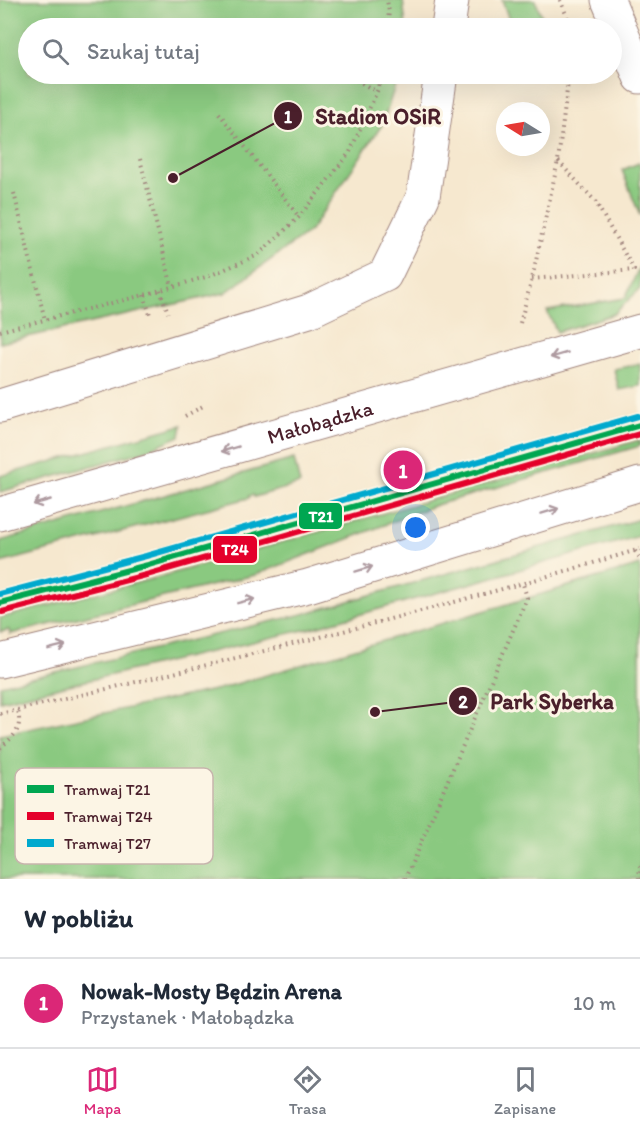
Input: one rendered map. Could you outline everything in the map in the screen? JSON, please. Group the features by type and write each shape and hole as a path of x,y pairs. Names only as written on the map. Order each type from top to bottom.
{"street":[{"path":"449,18 452,0"},
{"path":"608,0 615,18"},
{"path":"622,34 640,77"},
{"path":"0,406 309,311 385,275 423,197 440,84"},
{"path":"627,335 640,312"},
{"name":"Małobądzka","path":"0,514 627,335"},
{"path":"0,661 308,586 640,484"}],"path":[{"path":"387,0 388,18"},
{"path":"560,0 568,18"},
{"path":"363,84 376,92"},
{"path":"0,331 172,287 209,276 258,255 299,217 350,152 378,84"},
{"path":"558,161 595,201 634,270 532,279 558,161 568,84"},
{"path":"219,113 299,217"},
{"path":"140,159 172,287"},
{"path":"14,193 45,320"},
{"path":"0,714 524,584 640,549"},
{"path":"635,551 640,558"},
{"path":"405,879 527,598 524,584"},
{"path":"0,748 15,735 20,723 18,710"},
{"path":"639,879 640,866"}],"green space":[{"path":"0,0 403,0 405,18 18,18 18,84 396,84 382,125 310,231 225,293 0,343"},
{"path":"502,0 535,0 543,18 508,18"},
{"path":"639,163 640,165 640,216 622,170"},
{"path":"640,266 640,289 614,314 557,332 547,311 625,298"},
{"path":"640,364 640,386 619,390 614,369"},
{"path":"182,425 180,436 145,451 0,492 0,476"},
{"path":"640,440 640,446 436,505 255,575 10,634 9,630 0,632 0,618 156,578"},
{"path":"294,459 300,484 0,563 0,541"},
{"path":"640,519 640,536 308,629 0,701 0,685 303,614"},
{"path":"640,565 640,879 0,879 0,735 219,689"}],"tram line":[{"name":"T27","path":"0,594 146,556 638,416"},
{"name":"T21","path":"0,603 148,565 640,425"},
{"name":"T24","path":"2,612 150,574 640,434"}],"place":[{"name":"Stadion OSiR","path":"173,178"},
{"name":"Nowak-Mosty Będzin Arena","path":"403,470"},
{"name":"Park Syberka","path":"375,712"}]}
